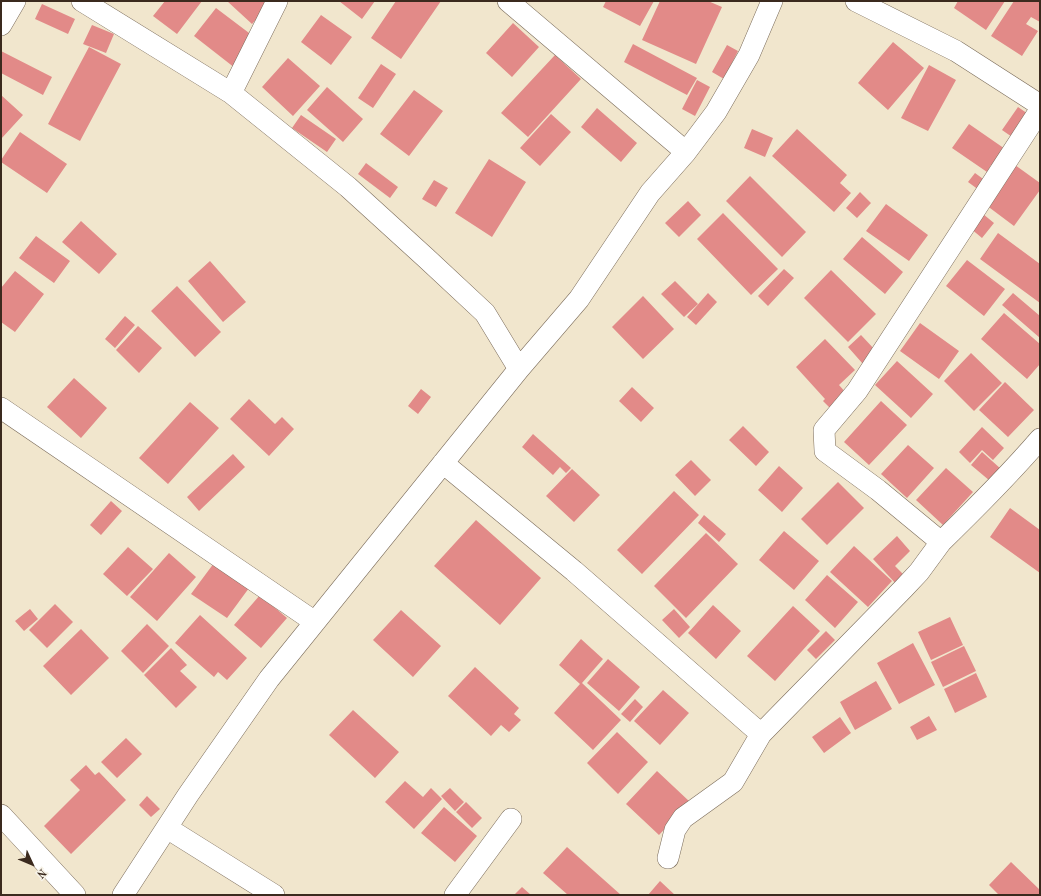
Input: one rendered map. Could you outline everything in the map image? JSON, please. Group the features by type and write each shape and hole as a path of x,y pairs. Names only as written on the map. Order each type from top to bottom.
{"street":[{"path":"1,25 15,1"},
{"path":"82,1 231,93 348,187 485,313 519,369"},
{"path":"231,93 277,1"},
{"path":"508,1 686,152"},
{"path":"123,895 188,794 269,679 519,369 579,299 650,193 686,152 716,112 749,55 772,1"},
{"path":"856,1 956,50 1040,105"},
{"path":"941,542 878,490 825,451 824,430 857,391 1040,110"},
{"path":"1,408 314,622"},
{"path":"668,858 675,830 683,818 733,782 761,734 904,588 941,542 1021,462 1040,439"},
{"path":"443,463 574,571 761,734"},
{"path":"1,815 75,895"},
{"path":"455,895 511,819"},
{"path":"167,828 274,895"}],"building":[{"path":"165,1 202,1 177,34 153,16"},
{"path":"227,1 273,1 252,24"},
{"path":"339,1 375,1 362,19"},
{"path":"396,1 441,1 401,59 371,38"},
{"path":"606,1 654,1 640,26 603,7"},
{"path":"660,1 708,1 722,7 696,64 642,40"},
{"path":"958,1 1005,1 986,30 954,8"},
{"path":"1014,1 1040,1 1040,22 1031,17 1026,24 1038,31 1022,56 991,36"},
{"path":"42,4 75,19 68,34 35,19"},
{"path":"216,8 257,39 235,68 194,36"},
{"path":"321,15 352,37 331,65 301,42"},
{"path":"513,23 539,47 512,77 486,53"},
{"path":"92,25 114,34 106,53 83,44"},
{"path":"893,42 924,68 888,110 858,83"},
{"path":"633,44 697,78 687,95 624,62"},
{"path":"727,45 738,51 724,79 712,72"},
{"path":"89,47 121,64 80,141 48,124"},
{"path":"1,51 52,77 43,95 1,73"},
{"path":"555,55 581,79 528,137 501,113"},
{"path":"288,58 320,86 293,116 262,87"},
{"path":"381,64 396,74 373,108 358,98"},
{"path":"929,65 956,80 928,131 901,118"},
{"path":"697,80 710,87 695,116 682,109"},
{"path":"327,87 363,119 343,142 307,110"},
{"path":"414,90 443,111 409,156 380,134"},
{"path":"1,95 23,115 1,139"},
{"path":"1018,107 1031,116 1015,139 1002,130"},
{"path":"597,108 637,143 621,162 581,127"},
{"path":"551,114 571,132 540,166 520,148"},
{"path":"301,115 336,139 327,152 292,128"},
{"path":"969,124 1008,151 996,168 991,165 987,172 952,148"},
{"path":"752,129 773,138 765,157 744,148"},
{"path":"797,129 847,175 840,183 851,193 834,212 772,156"},
{"path":"20,132 67,164 47,193 1,162"},
{"path":"489,159 526,182 492,237 455,213"},
{"path":"366,163 398,187 390,198 358,174"},
{"path":"1015,165 1040,183 1040,190 1014,226 986,205"},
{"path":"975,173 990,184 983,193 968,182"},
{"path":"750,176 806,232 782,257 726,201"},
{"path":"434,180 448,188 436,207 422,199"},
{"path":"860,192 871,203 857,218 846,208"},
{"path":"688,201 701,215 679,237 665,223"},
{"path":"886,204 928,235 909,261 866,231"},
{"path":"723,213 778,269 751,295 697,239"},
{"path":"983,214 994,223 982,238 970,228"},
{"path":"81,221 117,254 99,274 62,242"},
{"path":"998,233 1040,264 1040,303 980,259"},
{"path":"36,236 70,261 54,283 19,258"},
{"path":"862,237 903,272 885,294 843,259"},
{"path":"967,260 1005,289 984,316 946,286"},
{"path":"210,261 246,302 223,322 188,281"},
{"path":"784,269 794,278 768,306 758,296"},
{"path":"831,270 876,314 848,342 804,298"},
{"path":"15,271 44,294 15,332 1,322 1,288"},
{"path":"675,281 698,304 684,317 661,294"},
{"path":"177,286 221,332 195,357 151,311"},
{"path":"708,293 717,302 696,325 687,317"},
{"path":"1013,293 1040,316 1040,338 1002,305"},
{"path":"643,296 674,329 643,359 612,327"},
{"path":"1004,313 1040,344 1040,364 1027,379 981,339"},
{"path":"125,316 135,325 115,348 105,339"},
{"path":"920,323 959,351 939,379 900,351"},
{"path":"138,326 162,348 139,373 116,350"},
{"path":"861,335 876,351 863,364 848,347"},
{"path":"825,339 855,370 839,385 847,394 831,409 823,401 825,399 796,367"},
{"path":"971,353 1002,383 974,411 944,381"},
{"path":"897,361 933,394 911,418 875,385"},
{"path":"74,378 107,408 81,438 47,407"},
{"path":"1005,382 1034,410 1008,437 979,410"},
{"path":"632,387 654,408 641,422 619,401"},
{"path":"421,389 431,397 418,414 408,406"},
{"path":"249,399 275,424 282,417 294,429 269,456 230,419"},
{"path":"881,401 907,425 869,465 844,442"},
{"path":"190,402 219,428 168,484 139,458"},
{"path":"743,426 769,452 756,466 729,440"},
{"path":"982,427 1004,448 993,460 982,450 970,463 959,452"},
{"path":"533,434 571,468 566,473 560,467 553,475 522,447"},
{"path":"908,445 934,468 907,498 881,474"},
{"path":"982,452 1001,469 990,481 971,465"},
{"path":"233,454 245,467 199,511 187,497"},
{"path":"691,460 711,480 695,496 675,475"},
{"path":"779,466 803,488 782,512 758,490"},
{"path":"946,468 973,492 943,525 916,500"},
{"path":"572,469 600,495 574,522 546,496"},
{"path":"838,482 864,508 827,545 801,519"},
{"path":"674,491 699,515 642,574 617,550"},
{"path":"111,501 122,511 101,535 90,525"},
{"path":"1010,508 1040,530 1040,573 990,537"},
{"path":"704,515 726,534 719,542 698,523"},
{"path":"476,520 541,578 500,625 434,566"},
{"path":"784,531 819,561 794,590 759,560"},
{"path":"706,533 738,564 686,618 654,586"},
{"path":"897,536 910,551 895,566 907,578 898,586 873,559"},
{"path":"854,546 892,581 868,607 830,572"},
{"path":"128,547 153,569 127,596 103,574"},
{"path":"169,553 196,577 157,621 130,597"},
{"path":"214,563 249,588 227,618 191,594"},
{"path":"827,575 858,602 835,628 805,600"},
{"path":"260,595 287,618 261,648 234,625"},
{"path":"55,604 73,622 47,648 29,630"},
{"path":"713,605 741,631 716,659 688,633"},
{"path":"793,606 820,631 775,681 747,656"},
{"path":"30,609 38,619 24,631 15,621"},
{"path":"674,609 690,627 679,638 662,620"},
{"path":"401,610 441,646 413,677 373,640"},
{"path":"200,615 247,658 227,680 218,672 214,677 175,643"},
{"path":"950,617 963,645 931,660 918,632"},
{"path":"147,624 169,646 143,673 121,651"},
{"path":"81,629 109,658 71,695 43,666"},
{"path":"826,631 835,640 816,659 807,650"},
{"path":"581,639 603,659 582,683 621,720 593,750 554,713 580,684 559,665"},
{"path":"913,643 935,685 899,704 877,663"},
{"path":"964,646 976,671 943,687 931,662"},
{"path":"171,648 187,665 180,671 197,687 176,708 144,675"},
{"path":"608,659 640,687 619,711 587,683"},
{"path":"475,667 519,708 514,714 521,720 509,732 501,725 491,736 448,696"},
{"path":"976,673 987,697 955,713 944,689"},
{"path":"876,681 892,709 855,730 840,702"},
{"path":"663,690 689,713 660,745 634,721"},
{"path":"635,699 643,707 630,722 621,714"},
{"path":"353,710 399,752 375,778 329,735"},
{"path":"929,716 937,730 917,740 910,727"},
{"path":"840,717 851,733 824,753 812,737"},
{"path":"617,732 648,762 618,794 587,763"},
{"path":"126,738 142,754 117,778 101,762"},
{"path":"86,765 95,775 99,772 126,800 71,854 44,826 80,790 70,780"},
{"path":"657,771 690,802 659,835 626,804"},
{"path":"405,781 423,797 431,788 442,799 414,829 385,802"},
{"path":"450,788 464,802 455,811 441,796"},
{"path":"147,796 160,809 151,817 139,805"},
{"path":"466,802 482,818 472,828 456,812"},
{"path":"444,807 477,836 455,862 421,833"},
{"path":"567,847 621,895 568,895 543,873"},
{"path":"1011,862 1040,890 1038,895 999,895 989,885"},
{"path":"660,881 675,895 648,895"},
{"path":"522,887 531,895 514,895"}]}
